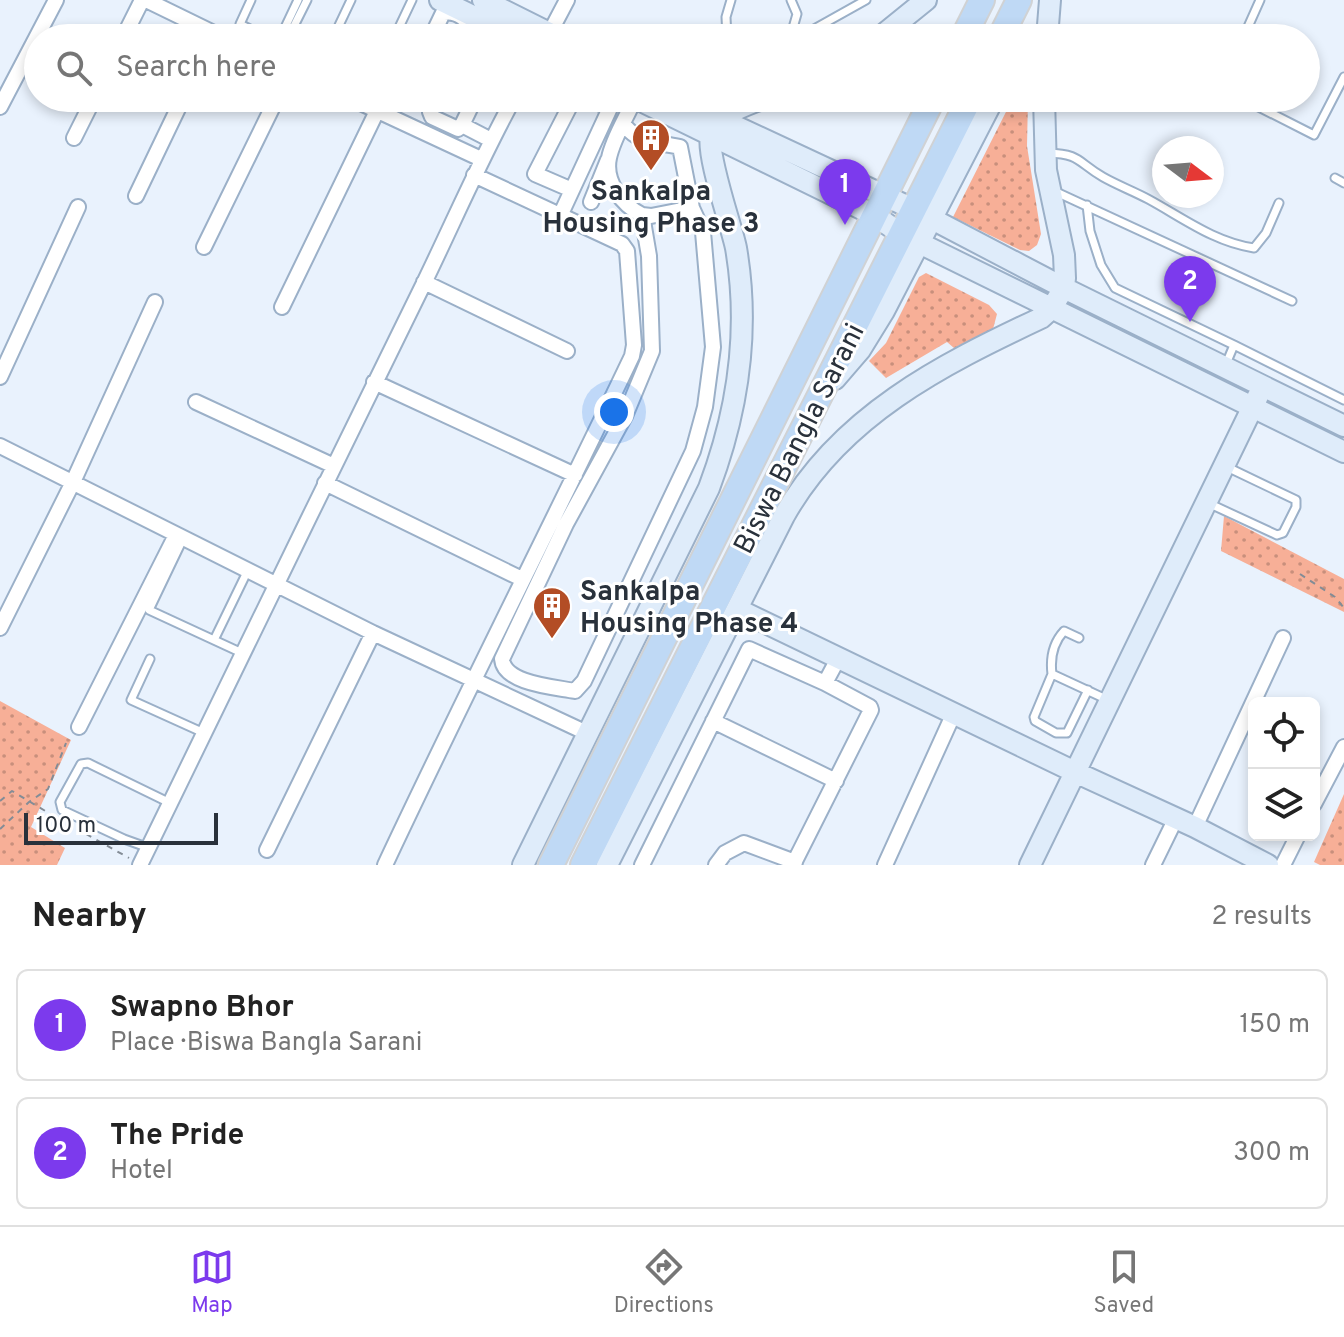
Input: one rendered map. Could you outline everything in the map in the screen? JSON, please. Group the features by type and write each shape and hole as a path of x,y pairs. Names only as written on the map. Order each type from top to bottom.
{"main road":[{"path":"970,24 982,0"},
{"path":"1007,24 1019,0"},
{"name":"Biswa Bangla Sarani","path":"551,865 926,112"},
{"name":"Biswa Bangla Sarani","path":"583,865 817,400 923,214 964,112"}],"street":[{"path":"43,24 56,0"},
{"path":"131,24 144,0 193,24"},
{"path":"440,0 489,24"},
{"path":"483,0 508,6 534,24"},
{"path":"556,24 567,0"},
{"path":"896,24 926,0"},
{"path":"1048,24 1050,0"},
{"path":"438,24 443,13 449,11 465,18 470,24"},
{"path":"0,107 24,61"},
{"path":"74,138 87,112"},
{"path":"136,196 176,112"},
{"path":"204,247 270,112"},
{"path":"282,307 377,112"},
{"path":"379,112 481,159"},
{"path":"430,112 432,117 458,129 468,112"},
{"path":"140,865 506,112"},
{"path":"567,112 535,174 572,190"},
{"path":"560,216 608,112"},
{"path":"591,202 629,112"},
{"path":"672,112 715,128 878,206 923,214 1064,288 1344,426"},
{"path":"696,112 715,128"},
{"path":"715,128 741,112"},
{"path":"923,214 985,112"},
{"path":"607,865 797,493 855,427 901,391 963,355 1041,318 1051,309 1064,288 1064,255 1044,153 1044,112"},
{"path":"462,125 491,140"},
{"path":"624,125 635,138 680,147 692,208 703,232 713,347 705,407 693,451 584,681 575,691 533,684 508,673 502,659 566,524 625,416 652,351 649,256 642,215"},
{"path":"523,865 709,488 724,448 734,407 742,336 741,292 735,248 713,156 715,128"},
{"path":"609,160 614,190 630,209 651,216 692,208"},
{"path":"385,865 472,679 632,356 634,345 627,251 622,244 474,175"},
{"path":"878,206 910,239 1344,452"},
{"path":"0,377 78,207"},
{"path":"424,282 567,351"},
{"path":"0,628 73,482 155,302"},
{"path":"374,382 575,475"},
{"path":"1030,865 1264,385"},
{"path":"196,402 334,466"},
{"path":"0,446 373,633 589,734"},
{"path":"325,483 522,579"},
{"path":"79,727 180,537"},
{"path":"737,609 1195,827 1268,865"},
{"path":"267,850 373,633"},
{"path":"1195,827 1283,638"},
{"path":"642,865 749,649 870,707 794,863 744,843 725,853 716,865"},
{"path":"825,683 839,657"},
{"path":"499,692 508,673"},
{"path":"885,865 954,713"},
{"path":"713,721 836,781"},
{"path":"1320,793 1344,747"},
{"path":"1153,865 1176,818"},
{"path":"1283,865 1295,841"}],"lane":[{"path":"240,24 251,0"},
{"path":"287,24 298,0"},
{"path":"295,24 307,0"},
{"path":"340,24 351,0"},
{"path":"401,24 412,0"},
{"path":"726,24 731,0"},
{"path":"791,0 797,14 794,24"},
{"path":"823,24 866,0"},
{"path":"1249,24 1260,0"},
{"path":"1269,112 1314,135 1344,77"},
{"path":"1044,153 1072,155 1102,177 1147,198 1199,229 1236,245 1254,248 1266,233 1279,203"},
{"path":"1335,178 1344,183"},
{"path":"1049,189 1292,301"},
{"path":"1087,205 1090,231 1101,265 1115,288 1344,400"},
{"path":"1225,366 1234,345"},
{"path":"1208,503 1277,535 1283,533 1296,507 1294,498 1225,466"},
{"path":"180,537 149,610 242,653"},
{"path":"214,640 248,570"},
{"path":"1079,638 1064,631 1060,636 1050,657 1052,674 1035,721 1056,733 1067,733 1088,690"},
{"path":"150,659 131,700 204,733"},
{"path":"1052,674 1110,701"},
{"path":"149,848 62,810 60,802 81,764 88,763 170,803"}],"path":[{"path":"1300,574 1335,597 1344,608"},
{"path":"0,829 48,789 66,743"}],"shaded area":[{"path":"1006,112 1028,112 1027,146 1041,234 1037,245 1029,251 1020,250 953,217"},
{"path":"926,273 989,305 997,314 993,329 954,348 947,342 886,378 869,361 886,343 919,277"},
{"path":"1224,516 1344,579 1344,612 1221,551"},
{"path":"0,701 71,740 31,827 65,848 57,865 0,865"},
{"path":"1344,794 1344,865 1320,865 1314,862"}],"place":[{"name":"Sankalpa Housing Phase 3","path":"651,172"},
{"name":"Swapno Bhor","path":"845,225"},
{"name":"The Pride","path":"1190,322"},
{"name":"Sankalpa Housing Phase 4","path":"552,640"}]}
